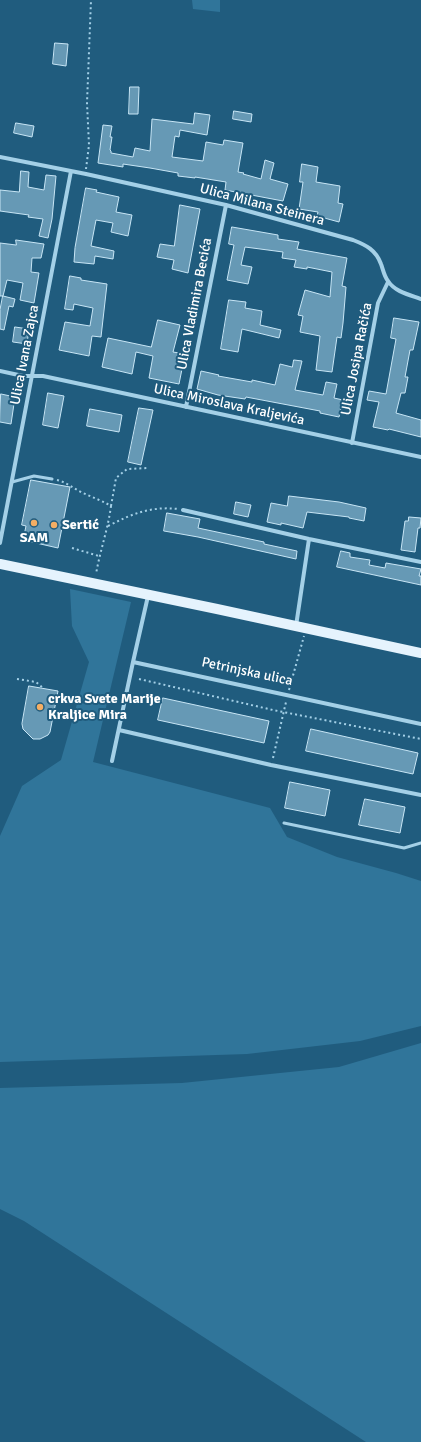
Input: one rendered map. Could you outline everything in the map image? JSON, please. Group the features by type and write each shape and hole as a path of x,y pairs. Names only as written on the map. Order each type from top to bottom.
{"main road":[{"path":"0,564 421,653"}],"street":[{"name":"Ulica Milana Steinera","path":"0,157 72,171 226,205 353,240 366,245 376,254 388,282"},
{"name":"Ulica Ivana Zajca","path":"0,544 72,171"},
{"name":"Ulica Vladimira Becića","path":"186,407 226,205"},
{"path":"388,282 399,290 421,299"},
{"name":"Ulica Josipa Račića","path":"352,443 377,308 388,282"},
{"name":"Ulica Miroslava Kraljevića","path":"0,371 23,376 43,376 421,457"},
{"path":"183,510 309,539 421,562"},
{"path":"296,626 309,539"},
{"path":"112,761 149,595"},
{"name":"Petrinjska ulica","path":"134,662 421,724"},
{"path":"119,730 271,765 421,795"}],"lane":[{"path":"12,482 34,476 52,479"},
{"path":"284,823 404,848 421,843"}],"path":[{"path":"86,174 89,145 87,103 92,0"},
{"path":"95,583 99,556 108,526 116,478 127,468 146,468"},
{"path":"52,479 63,482 84,493 100,499 111,506"},
{"path":"108,526 126,517 147,510 163,508 183,510"},
{"path":"72,548 99,556"},
{"path":"17,679 36,682 43,688"},
{"path":"139,679 278,711 421,739"}],"shaded area":[{"path":"192,0 220,0 220,12 193,9"},
{"path":"70,589 131,602 93,762 270,808 287,837 337,857 421,881 421,1026 360,1041 247,1054 0,1062 0,836 22,786 61,760 89,662 72,626"},
{"path":"421,1043 421,1442 366,1442 24,1221 0,1209 0,1088 182,1083 339,1067"}],"building":[{"path":"55,43 68,44 66,66 53,64"},
{"path":"130,87 139,87 138,114 129,114"},
{"path":"234,111 252,114 251,122 233,119"},
{"path":"195,113 210,115 207,135 180,130 179,137 175,136 172,157 203,161 206,142 223,145 224,140 243,143 238,172 261,179 265,160 274,163 270,179 288,184 283,201 225,190 226,182 178,176 178,173 150,168 123,164 123,167 98,163 103,125 112,126 110,137 112,137 111,153 133,157 135,148 150,151 152,119 193,124"},
{"path":"16,123 34,126 32,137 14,133"},
{"path":"302,164 318,167 316,182 340,186 338,203 343,204 339,222 317,216 318,212 299,209 303,182 300,182"},
{"path":"21,171 29,172 28,187 44,190 46,175 56,176 52,219 48,238 39,236 43,219 28,217 29,215 0,211 0,190 19,192"},
{"path":"86,188 97,190 96,192 119,197 116,212 132,215 128,236 111,232 113,223 96,220 91,246 114,251 113,259 95,256 94,264 74,262 75,248"},
{"path":"180,205 200,209 188,273 172,269 174,260 157,257 160,244 174,246"},
{"path":"232,227 278,235 278,239 299,242 297,249 347,258 342,286 346,287 343,323 341,338 337,337 332,372 316,370 320,336 300,332 303,316 298,315 305,290 330,297 332,272 307,267 307,269 294,267 296,260 282,258 283,252 245,247 241,265 252,267 248,284 227,280 234,245 229,244"},
{"path":"16,240 44,244 41,258 32,258 31,272 39,273 34,303 20,300 23,283 7,280 3,296 0,296 0,243 16,245"},
{"path":"70,276 81,278 81,280 107,284 101,337 92,336 89,356 59,350 65,322 90,326 93,308 74,304 73,310 65,309"},
{"path":"3,296 15,299 13,307 9,306 4,330 0,329 0,310"},
{"path":"229,300 246,302 245,308 262,311 260,325 281,330 279,338 242,329 238,352 221,349"},
{"path":"394,318 419,322 413,350 410,350 405,377 408,377 405,393 401,393 396,413 421,420 421,437 389,429 373,427 379,402 367,400 369,391 386,394 396,339 391,338"},
{"path":"158,320 180,325 173,352 185,354 179,384 149,378 153,356 136,352 132,374 102,367 108,338 151,347"},
{"path":"15,327 29,329 27,344 13,342"},
{"path":"294,360 302,361 295,390 323,395 326,382 337,384 334,398 343,400 339,417 320,413 320,411 246,397 245,399 218,395 197,389 201,371 219,375 218,376 252,382 252,380 275,385 280,364 292,367"},
{"path":"48,393 64,396 58,428 43,425"},
{"path":"1,394 15,397 11,424 0,422"},
{"path":"139,408 153,410 141,465 128,462"},
{"path":"90,409 122,415 119,432 87,426"},
{"path":"31,480 70,487 58,548 23,540 26,526 22,525"},
{"path":"289,496 339,502 366,508 364,521 349,517 307,512 303,528 281,523 281,525 267,522 271,503 287,506"},
{"path":"236,502 251,505 248,517 234,514"},
{"path":"167,513 200,519 198,528 264,542 264,544 297,551 296,559 164,531"},
{"path":"409,517 421,518 420,528 418,528 415,552 401,550 405,521 408,521"},
{"path":"341,551 350,553 350,557 370,560 369,565 385,568 386,563 421,569 419,576 421,576 421,585 337,567"},
{"name":"crkva Svete Marije Kraljice Mira","path":"29,686 58,691 50,732 48,735 40,739 33,739 23,729 22,724"},
{"path":"163,698 269,721 264,743 158,720"},
{"path":"311,729 418,753 413,774 306,751"},
{"path":"290,782 330,790 325,816 285,808"},
{"path":"365,799 405,807 400,833 359,825"}],"place":[{"name":"SAM","path":"34,523"},
{"name":"Sertić","path":"54,525"},
{"name":"crkva Svete Marije Kraljice Mira","path":"40,707"}]}
